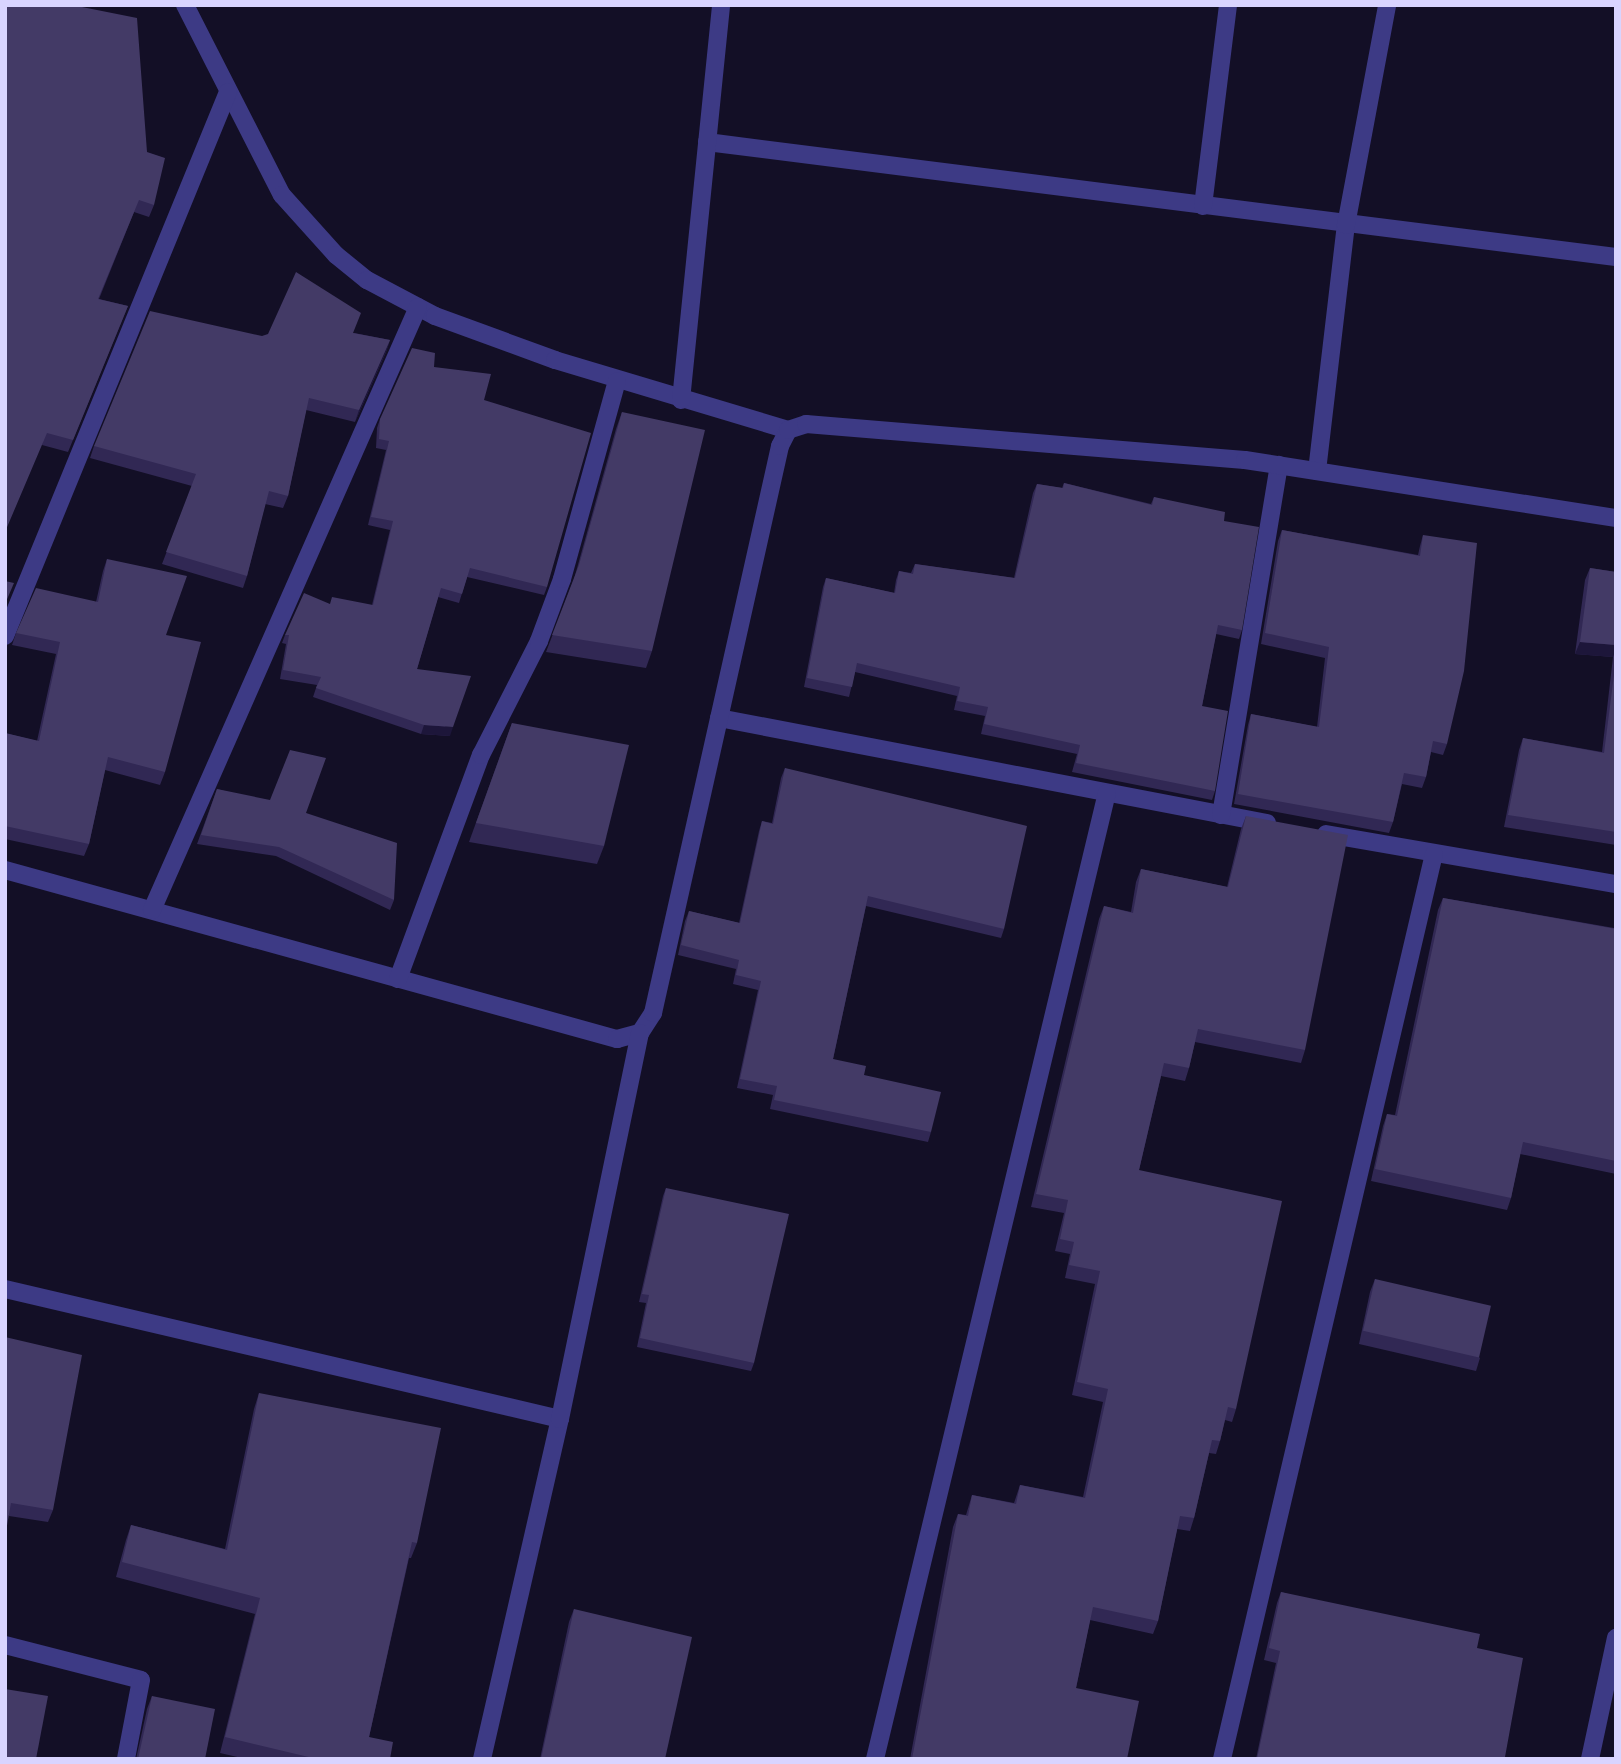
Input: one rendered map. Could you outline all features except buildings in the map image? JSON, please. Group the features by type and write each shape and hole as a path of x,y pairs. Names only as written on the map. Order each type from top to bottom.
{"street":[{"path":"185,5 282,195 347,264 367,280 418,307 617,381 788,430 806,424 1279,465 1616,518"},
{"path":"681,400 721,5"},
{"path":"1203,206 1228,5"},
{"path":"1317,471 1346,225 1387,5"},
{"path":"5,636 228,92"},
{"path":"707,142 1346,225 1616,257"},
{"path":"152,910 418,307"},
{"path":"398,979 481,755 539,641 562,579 617,381"},
{"path":"482,1759 560,1419 640,1033 653,1013 780,446 788,430"},
{"path":"1221,814 1279,465"},
{"path":"719,718 1434,854 1616,884"},
{"path":"875,1759 1107,793"},
{"path":"1222,1759 1434,854"},
{"path":"5,870 617,1039 640,1033"},
{"path":"5,1289 560,1419"},
{"path":"1590,1759 1616,1638"},
{"path":"5,1645 141,1680 126,1759"}]}
